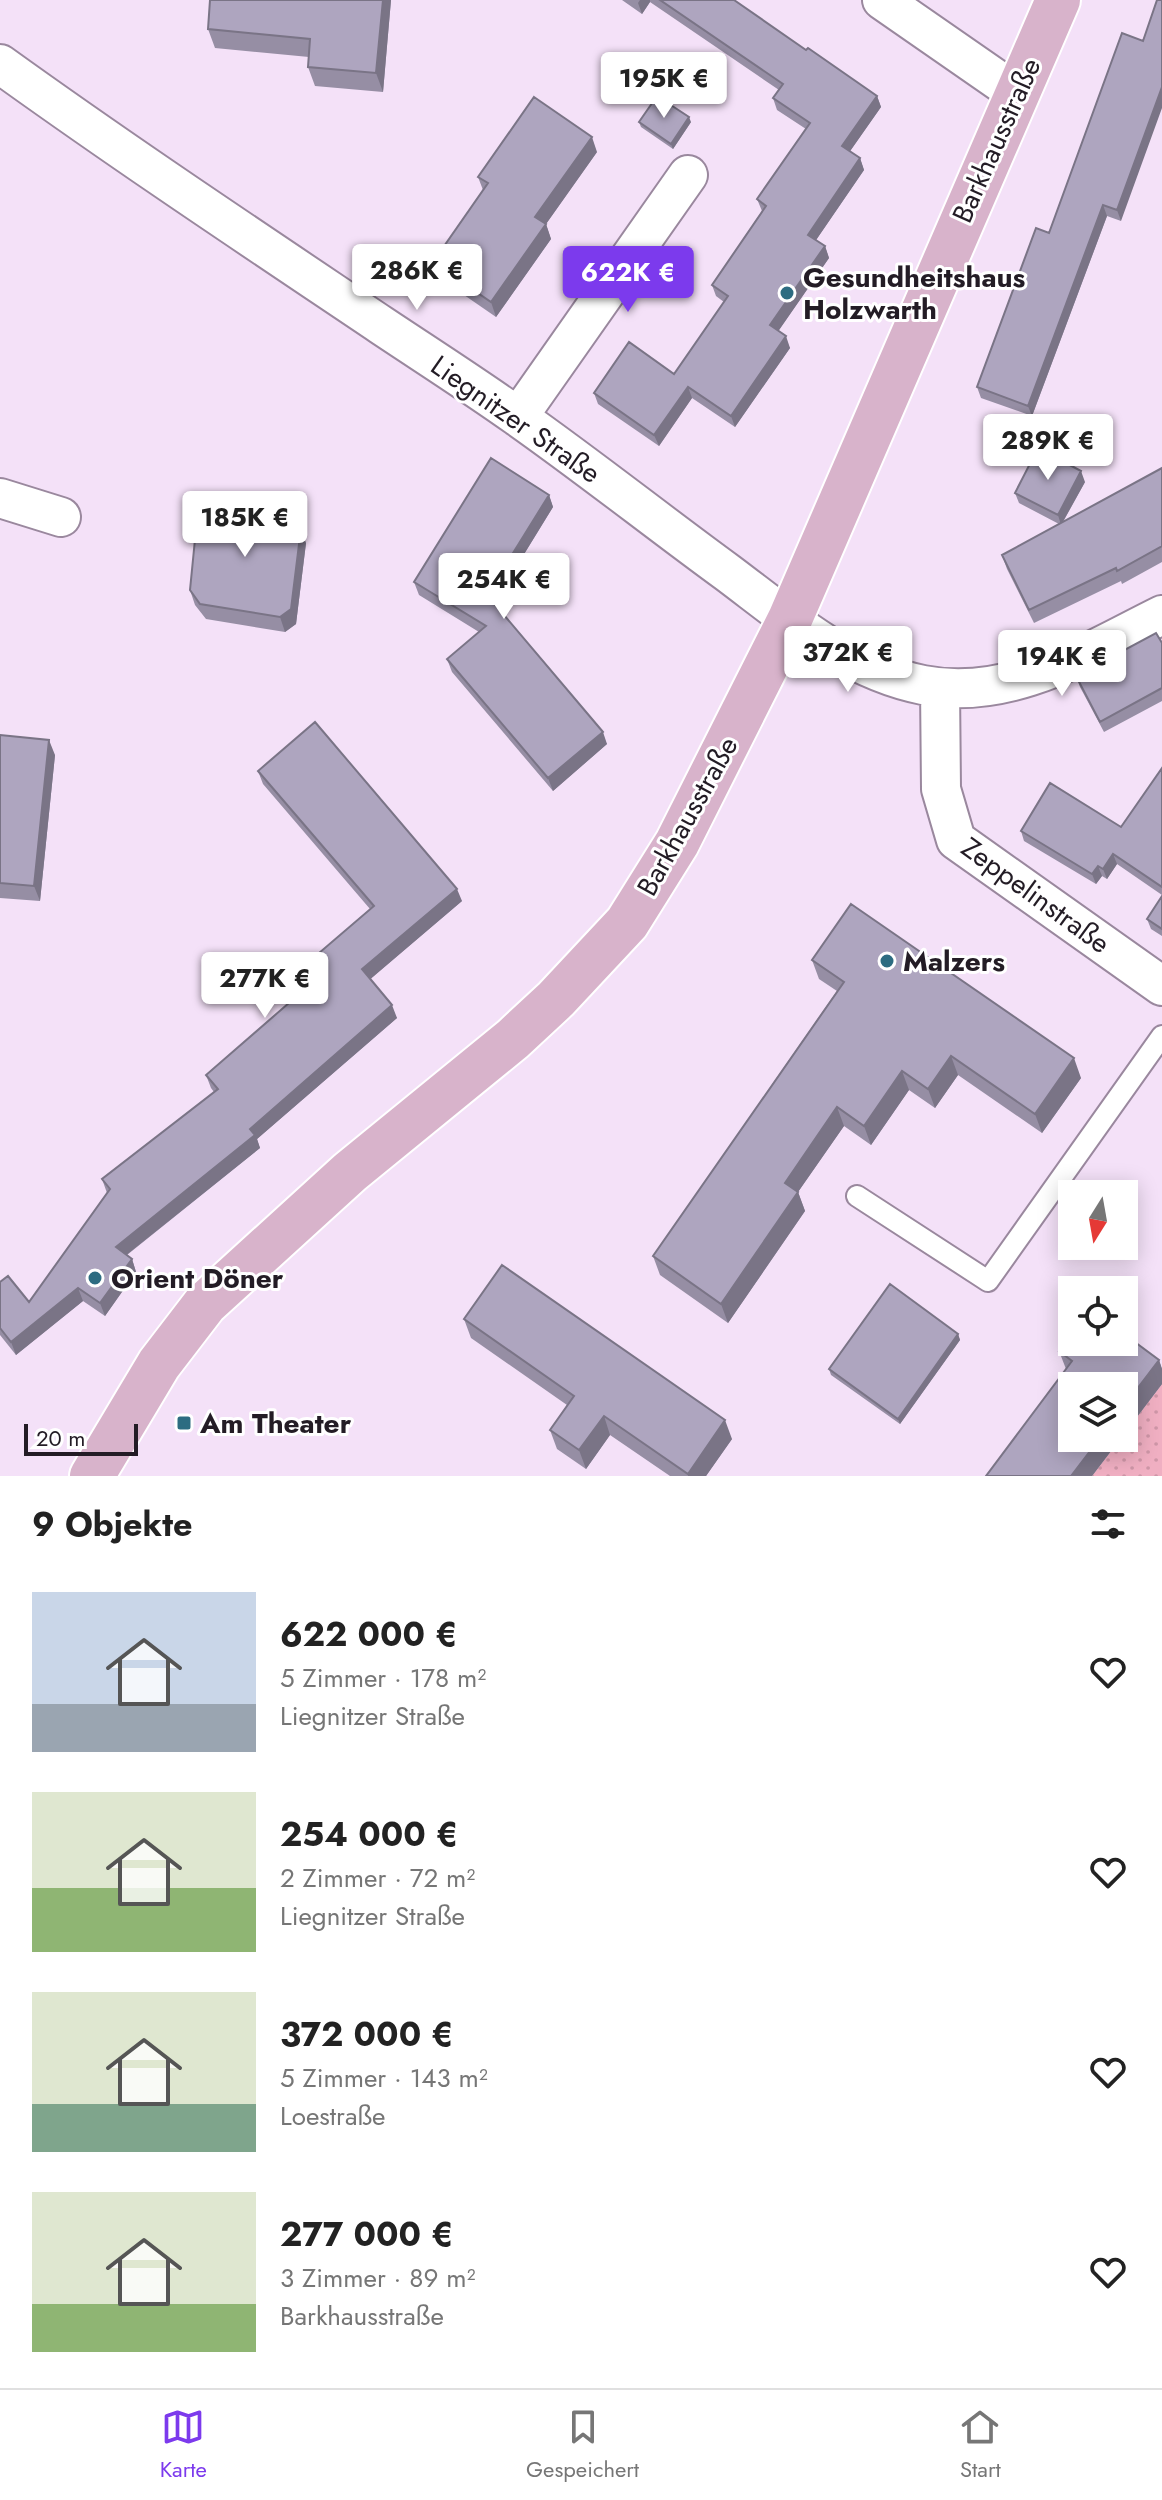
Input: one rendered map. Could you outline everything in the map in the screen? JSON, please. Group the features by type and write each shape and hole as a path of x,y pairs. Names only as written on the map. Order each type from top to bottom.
{"main road":[{"name":"Barkhausstraße","path":"92,1476 159,1364 205,1304 350,1172 513,1039 556,999 627,923 677,843 790,619 1058,0"}],"street":[{"path":"882,0 1016,93"},
{"name":"Liegnitzer Straße","path":"0,64 106,140 518,417 790,619 861,665 901,680 940,688 1011,684 1050,669 1162,615"},
{"path":"518,417 688,175"},
{"path":"0,498 61,517"},
{"name":"Zeppelinstraße","path":"940,688 941,789 956,840 1162,986"}],"lane":[{"path":"857,1196 988,1281 1162,1036"}],"shaded area":[{"path":"1162,1384 1162,1476 1092,1476 1110,1452 1138,1452 1138,1416"}],"building":[{"path":"210,0 383,0 376,73 308,67 310,39 208,29"},
{"path":"660,0 734,0 877,96 842,146 860,158 808,235 825,246 770,325 786,336 731,416 688,387 654,435 594,393 629,342 674,374 728,296 712,285 766,206 757,199 810,123 773,98 783,84"},
{"path":"1157,0 1162,0 1162,87 1117,210 1103,205 1028,406 977,387 1036,228 1049,233 1122,33 1143,41"},
{"path":"657,96 689,117 671,144 639,122"},
{"path":"534,97 592,137 535,217 546,224 491,302 433,262 488,183 478,177"},
{"path":"1038,448 1081,471 1058,515 1015,493"},
{"path":"491,458 549,495 487,595 603,732 548,778 447,659 486,626 414,582"},
{"path":"1162,468 1162,546 1117,571 1116,568 1029,610 1002,555"},
{"path":"212,501 295,514 301,528 291,609 280,617 200,604 190,590 198,509"},
{"path":"1156,633 1162,643 1162,688 1100,722 1076,676"},
{"path":"315,722 457,889 362,969 392,1005 250,1129 255,1135 116,1247 132,1259 100,1303 78,1288 11,1342 0,1328 0,1282 8,1276 29,1302 110,1189 102,1179 218,1089 206,1075 297,996 284,983 374,906 258,771"},
{"path":"0,735 49,740 34,886 0,883"},
{"path":"1162,768 1162,887 1113,854 1103,869 1098,866 1092,874 1021,831 1050,783 1121,827"},
{"path":"1162,896 1162,929 1147,919"},
{"path":"851,904 1074,1058 1035,1114 951,1056 928,1089 902,1071 864,1126 837,1107 785,1183 798,1192 721,1304 653,1256 844,982 812,960"},
{"path":"502,1265 725,1420 688,1474 604,1416 579,1450 550,1430 574,1396 464,1319"},
{"path":"890,1284 958,1334 898,1419 829,1369"},
{"path":"1138,1344 1159,1360 1138,1388 1138,1372 1064,1372 1072,1361 1066,1356 1138,1356"},
{"path":"1058,1380 1058,1452 1089,1452 1071,1476 986,1476"}],"place":[{"name":"Gesundheitshaus Holzwarth","path":"787,293"},
{"name":"Malzers","path":"887,961"},
{"name":"Orient Döner","path":"95,1278"},
{"name":"Am Theater","path":"184,1423"}]}
